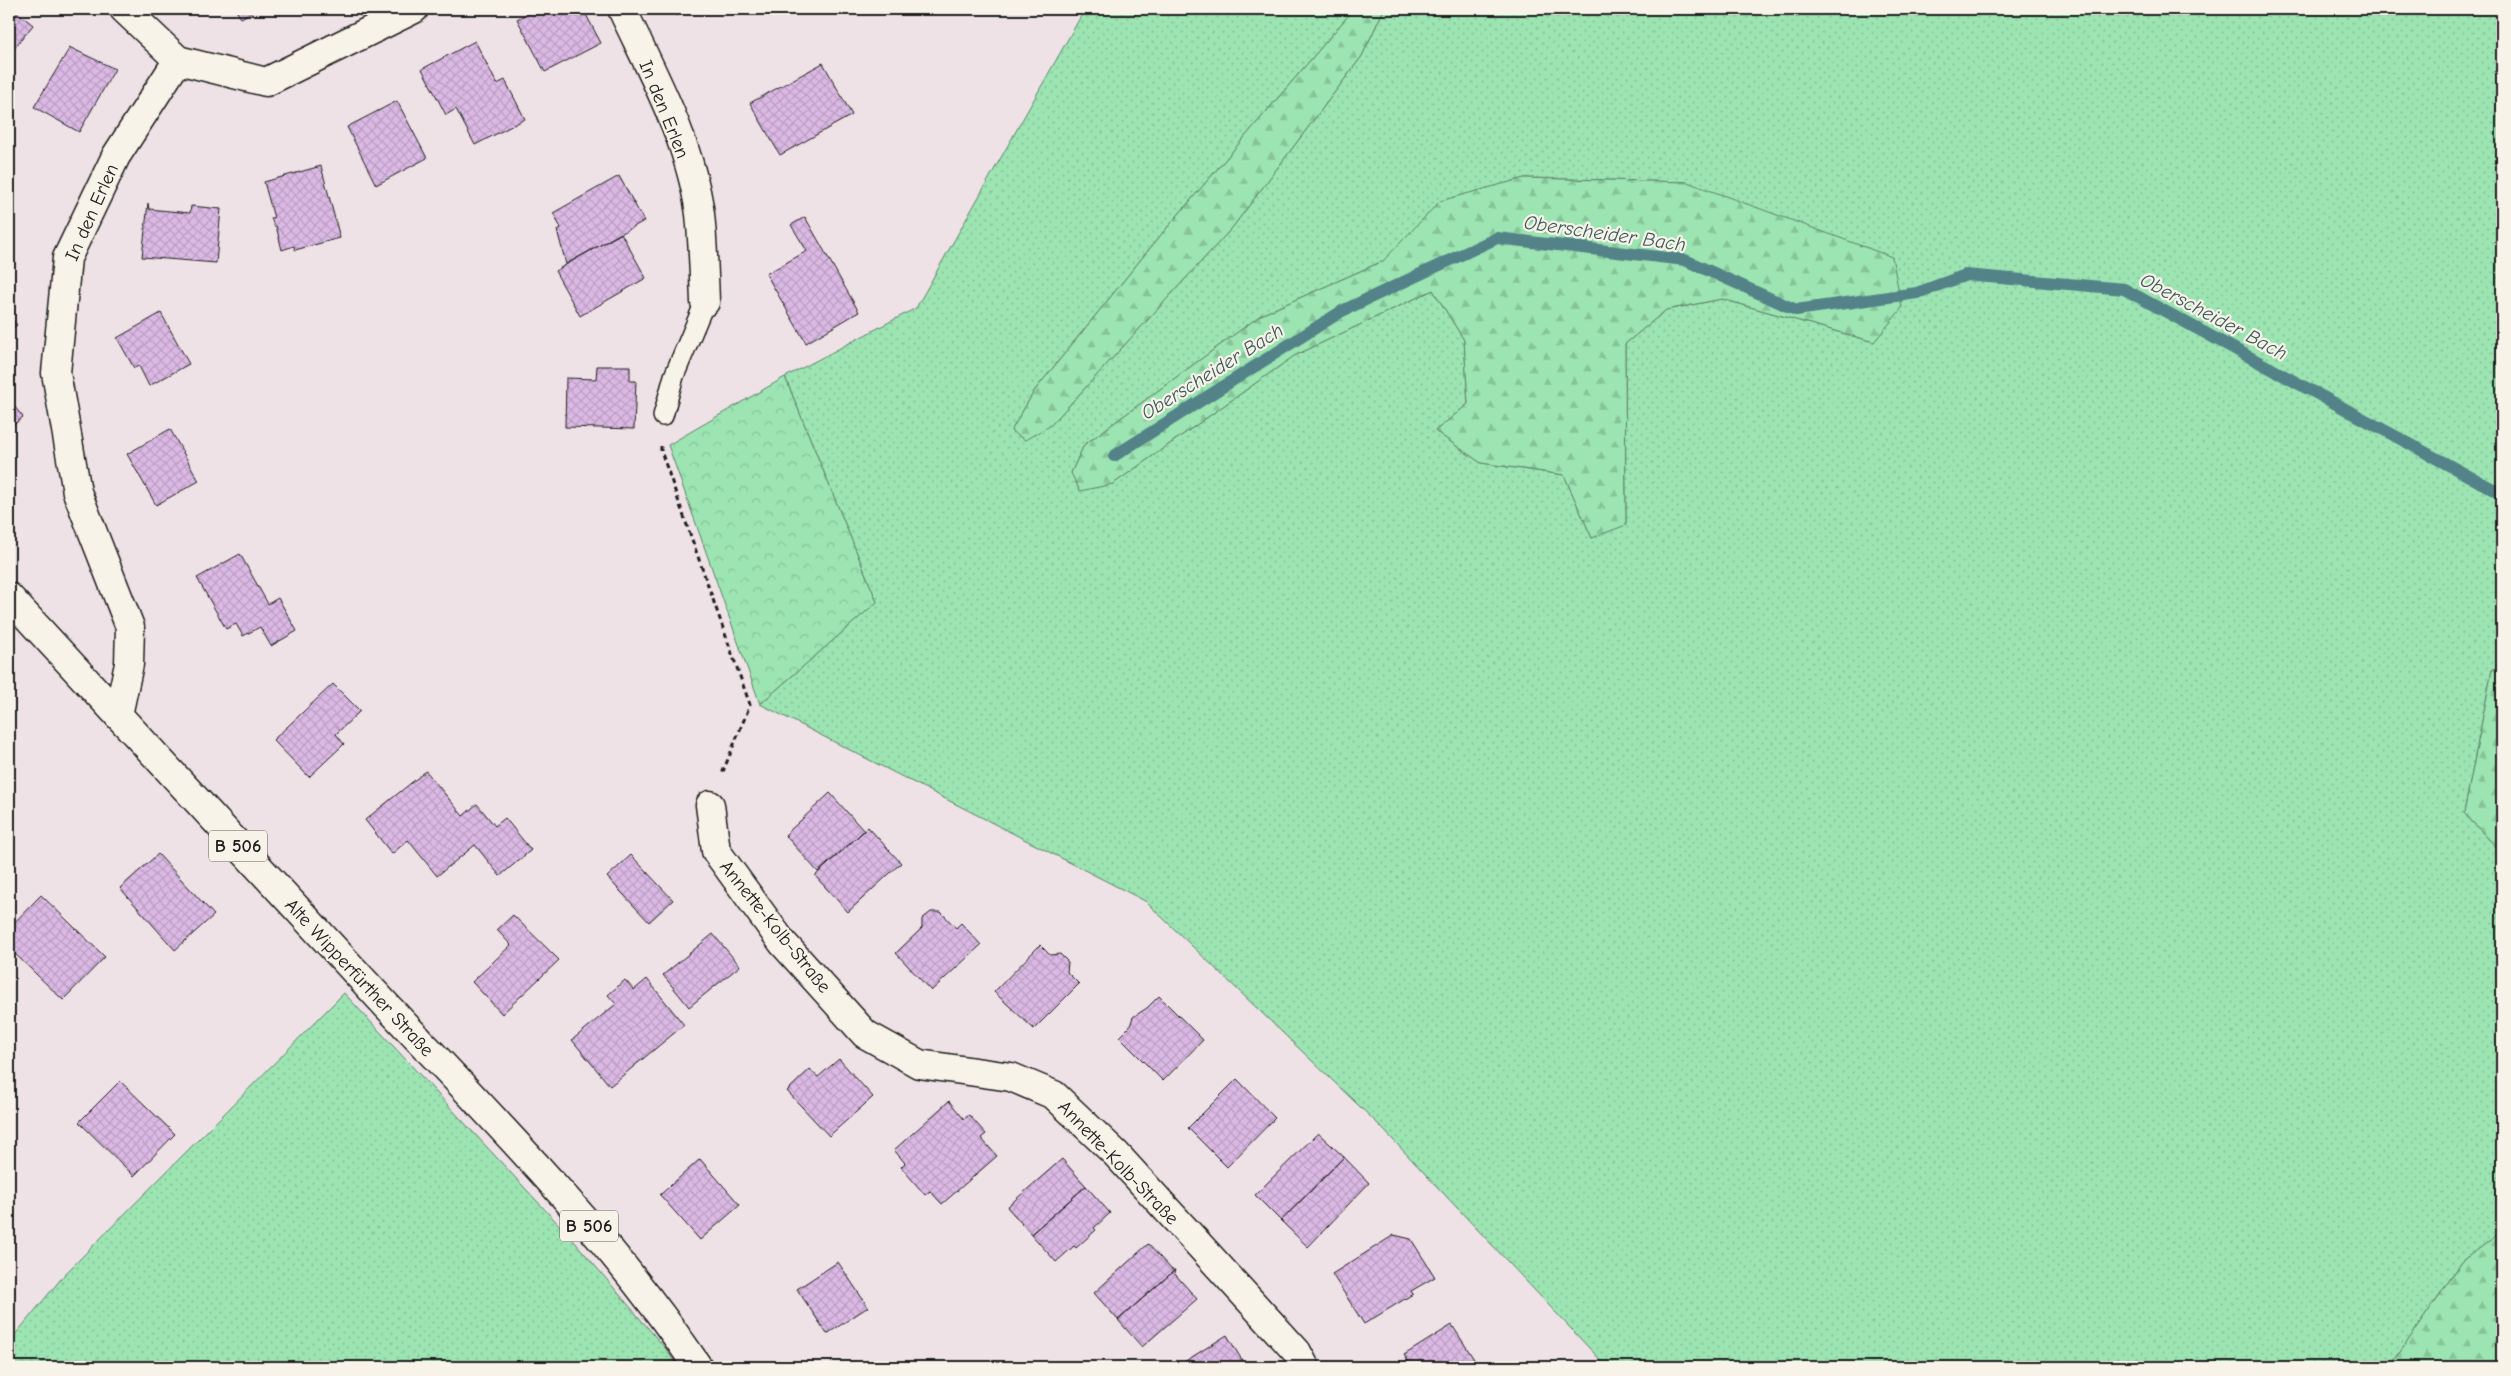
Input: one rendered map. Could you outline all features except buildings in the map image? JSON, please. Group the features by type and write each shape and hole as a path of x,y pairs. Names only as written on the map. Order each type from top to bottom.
{"street":[{"path":"124,9 178,60 266,82 414,9"},
{"name":"In den Erlen","path":"622,9 676,123 691,172 700,214 705,302"},
{"name":"In den Erlen","path":"118,714 130,664 130,627 77,492 56,373 67,258 116,156 178,60"},
{"name":"Alte Wipperfürther Straße","path":"9,597 510,1138 595,1233 680,1340 698,1367"},
{"name":"Annette-Kolb-Straße","path":"710,805 716,851 782,942 865,1034 919,1064 1011,1077 1054,1095 1116,1154 1296,1352 1305,1367"}],"lane":[{"path":"664,416 674,376 705,302"}],"path":[{"path":"664,416 661,451 750,705 710,805"}],"green space":[{"path":"1085,9 1354,9 1155,242 1035,390 1011,431 1051,425 1232,228 1362,56 1384,9 2502,9 2502,664 2492,670 2464,813 2502,853 2502,1231 2462,1262 2390,1367 1607,1367 1379,1125 1145,901 760,704 877,602 785,377 916,308","holes":["1524,178 1686,182 1874,342 1722,299 1666,310 1625,344 1626,524 1592,538 1564,475 1481,463 1435,431 1468,404 1464,340 1433,290 1294,356 1113,484 1071,473 1084,445 1261,315 1383,261"]},
{"path":"1354,9 1384,9 1362,56 1232,228 1051,425 1025,440 1011,431 1035,390 1155,242"},
{"path":"1524,178 1687,182 1892,257 1902,308 1874,342 1722,299 1666,310 1625,344 1626,525 1592,538 1564,475 1481,463 1435,431 1468,404 1464,340 1433,290 1294,356 1113,484 1080,491 1071,473 1084,445 1261,315 1383,261 1440,201"},
{"path":"785,377 877,602 760,704 668,445"},
{"path":"2502,664 2502,853 2464,813 2492,670"},
{"path":"344,993 574,1241 665,1348 678,1367 9,1367 9,1342 65,1274"},
{"path":"2502,1231 2502,1367 2390,1367 2462,1262"}],"waterway":[{"name":"Oberscheider Bach","path":"1114,456 1342,311 1497,238 1685,260 1796,310 1917,293 1966,275 2124,289 2502,494"}]}
